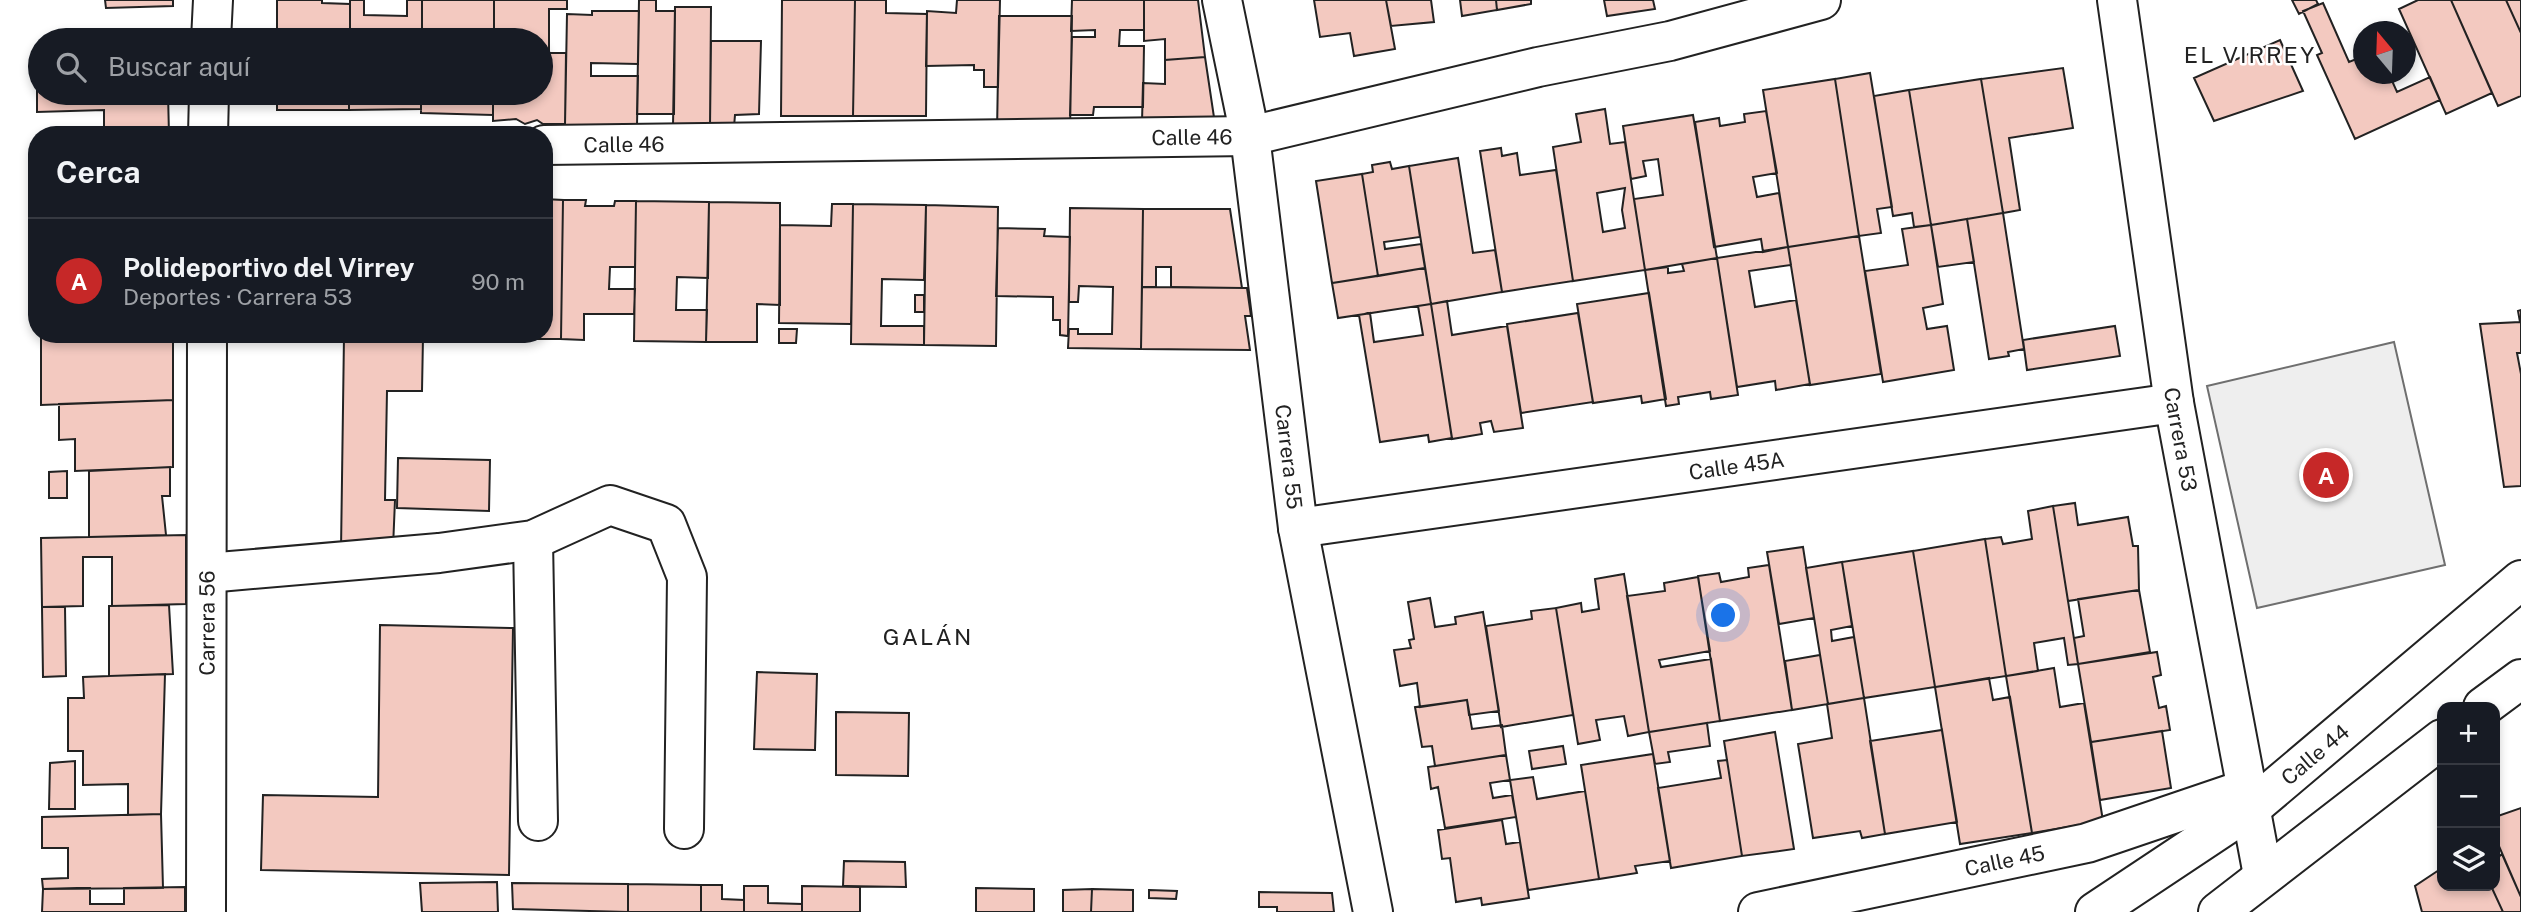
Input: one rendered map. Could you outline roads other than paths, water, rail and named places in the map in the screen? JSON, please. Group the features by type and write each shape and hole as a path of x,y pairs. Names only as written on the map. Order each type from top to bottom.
{"street":[{"path":"212,28 213,0"},
{"name":"Carrera 55","path":"1222,0 1250,136 1298,528 1373,912"},
{"name":"Calle 46","path":"553,145 1250,136 1538,67 1670,41 1821,0"},
{"name":"Carrera 53","path":"2117,0 2174,403 2263,875"},
{"path":"208,126 209,105"},
{"name":"Carrera 56","path":"206,912 207,343"},
{"name":"Calle 45A","path":"1298,528 2174,403"},
{"path":"207,573 439,553 533,540 610,505 666,524 687,577 684,829"},
{"path":"533,540 538,821"},
{"name":"Calle 44","path":"2095,912 2248,799 2521,580"},
{"path":"2490,702 2521,679"},
{"path":"2223,910 2263,875 2437,742"},
{"name":"Calle 45","path":"1758,912 2087,843 2248,799"}],"place":[{"name":"Polideportivo del Virrey","path":"2326,475"}],"district":[{"name":"EL VIRREY","path":"2250,54"},
{"name":"GALÁN","path":"928,636"}]}
